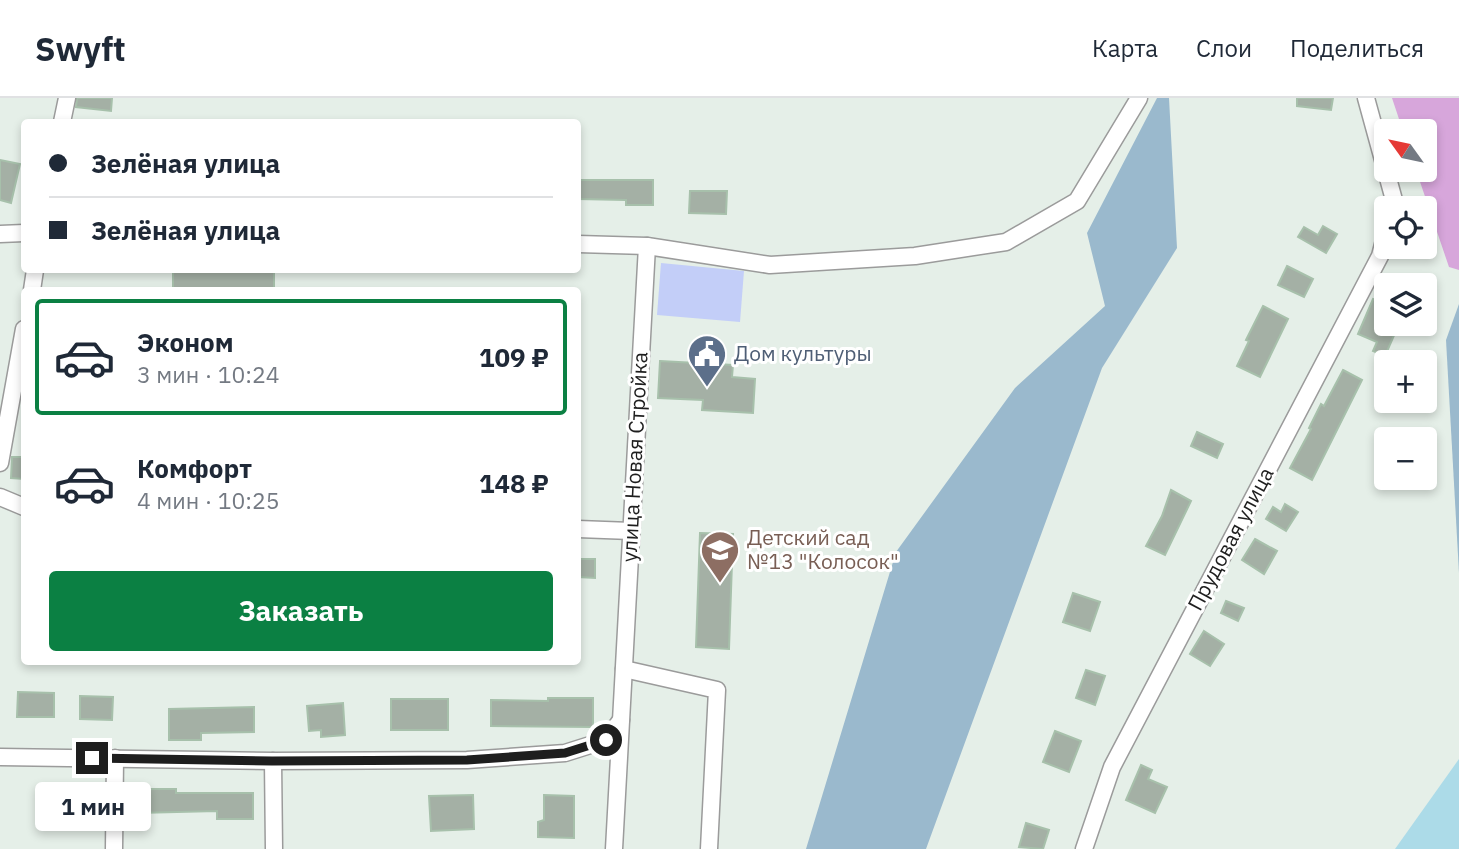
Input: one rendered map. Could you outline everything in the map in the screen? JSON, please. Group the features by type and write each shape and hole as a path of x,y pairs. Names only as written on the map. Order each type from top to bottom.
{"street":[{"path":"63,119 67,98"},
{"path":"581,244 647,246 770,265 915,256 1006,242 1077,201 1139,98"},
{"path":"1366,98 1393,196"},
{"path":"0,234 21,233"},
{"name":"улица Новая Стройка","path":"614,849 647,246"},
{"name":"Прудовая улица","path":"1084,849 1112,767 1378,259"},
{"path":"0,463 21,346"},
{"path":"0,497 21,506"},
{"path":"581,529 631,531"},
{"path":"624,669 717,690 709,849"},
{"path":"0,757 272,761 467,760 565,753 606,740 621,720"},
{"path":"114,849 115,758"},
{"path":"272,761 274,849"}],"shaded area":[{"path":"1157,98 1169,98 1177,248 1102,368 926,849 806,849 896,552 1015,388 1105,306 1087,233"},
{"path":"1392,98 1459,98 1459,270 1449,267 1437,232 1437,196 1425,196 1420,182 1437,182 1437,119 1399,119"},
{"path":"661,263 744,271 740,322 657,315"},
{"path":"1459,304 1459,573 1446,340"},
{"path":"1459,759 1459,849 1395,849"}],"building":[{"path":"77,98 112,98 111,111 76,107"},
{"path":"1297,98 1333,98 1331,110 1297,106"},
{"path":"0,160 20,164 11,203 0,200"},
{"path":"581,180 653,180 653,205 626,205 626,200 581,199"},
{"path":"690,191 727,191 726,214 689,213"},
{"path":"1323,226 1337,234 1326,253 1298,237 1304,227 1318,235"},
{"path":"1287,266 1313,279 1304,297 1278,285"},
{"path":"173,273 274,273 274,287 173,287"},
{"path":"1374,299 1374,336 1394,336 1388,350 1373,351 1377,342 1358,334"},
{"path":"1263,306 1288,319 1260,377 1237,366"},
{"name":"Дом культуры","path":"660,361 733,365 732,377 755,379 753,413 702,410 703,400 658,398"},
{"path":"1343,370 1362,380 1312,480 1290,468 1321,404 1324,406"},
{"path":"1197,432 1223,444 1217,458 1191,446"},
{"path":"12,457 21,457 21,479 11,478"},
{"path":"1171,490 1191,501 1165,555 1146,546 1162,516"},
{"path":"1285,504 1298,512 1286,531 1266,519 1273,507 1281,512"},
{"name":"Детский сад №13 \"Колосок\"","path":"700,533 733,534 729,649 696,647"},
{"path":"1255,539 1277,551 1264,574 1242,560"},
{"path":"581,559 595,559 595,578 581,577"},
{"path":"1073,593 1100,602 1090,631 1063,622"},
{"path":"1226,601 1244,608 1238,621 1221,613"},
{"path":"1204,631 1224,644 1210,666 1190,654"},
{"path":"1086,670 1105,676 1095,705 1076,698"},
{"path":"18,692 54,693 54,717 17,717"},
{"path":"80,696 113,697 112,720 80,719"},
{"path":"548,698 593,698 593,727 491,726 491,700 548,701"},
{"path":"391,699 448,699 448,730 391,730"},
{"path":"343,703 345,735 321,737 321,730 309,731 307,706"},
{"path":"254,707 254,732 201,733 201,740 169,740 169,709"},
{"path":"1055,731 1081,741 1069,772 1043,762"},
{"path":"1141,765 1152,770 1148,779 1167,787 1155,813 1126,800"},
{"path":"138,789 176,789 176,793 253,793 253,819 217,819 217,811 138,813"},
{"path":"473,795 474,829 431,831 429,796"},
{"path":"544,795 574,796 574,838 538,837 538,822 544,820"},
{"path":"60,796 90,797 89,825 59,824"},
{"path":"1026,823 1049,830 1043,849 1019,847"}],"place":[{"name":"Дом культуры","path":"707,388"},
{"name":"Детский сад №13 \"Колосок\"","path":"720,584"}],"route":[{"path":"92,758 467,760 565,753 606,740"}]}
